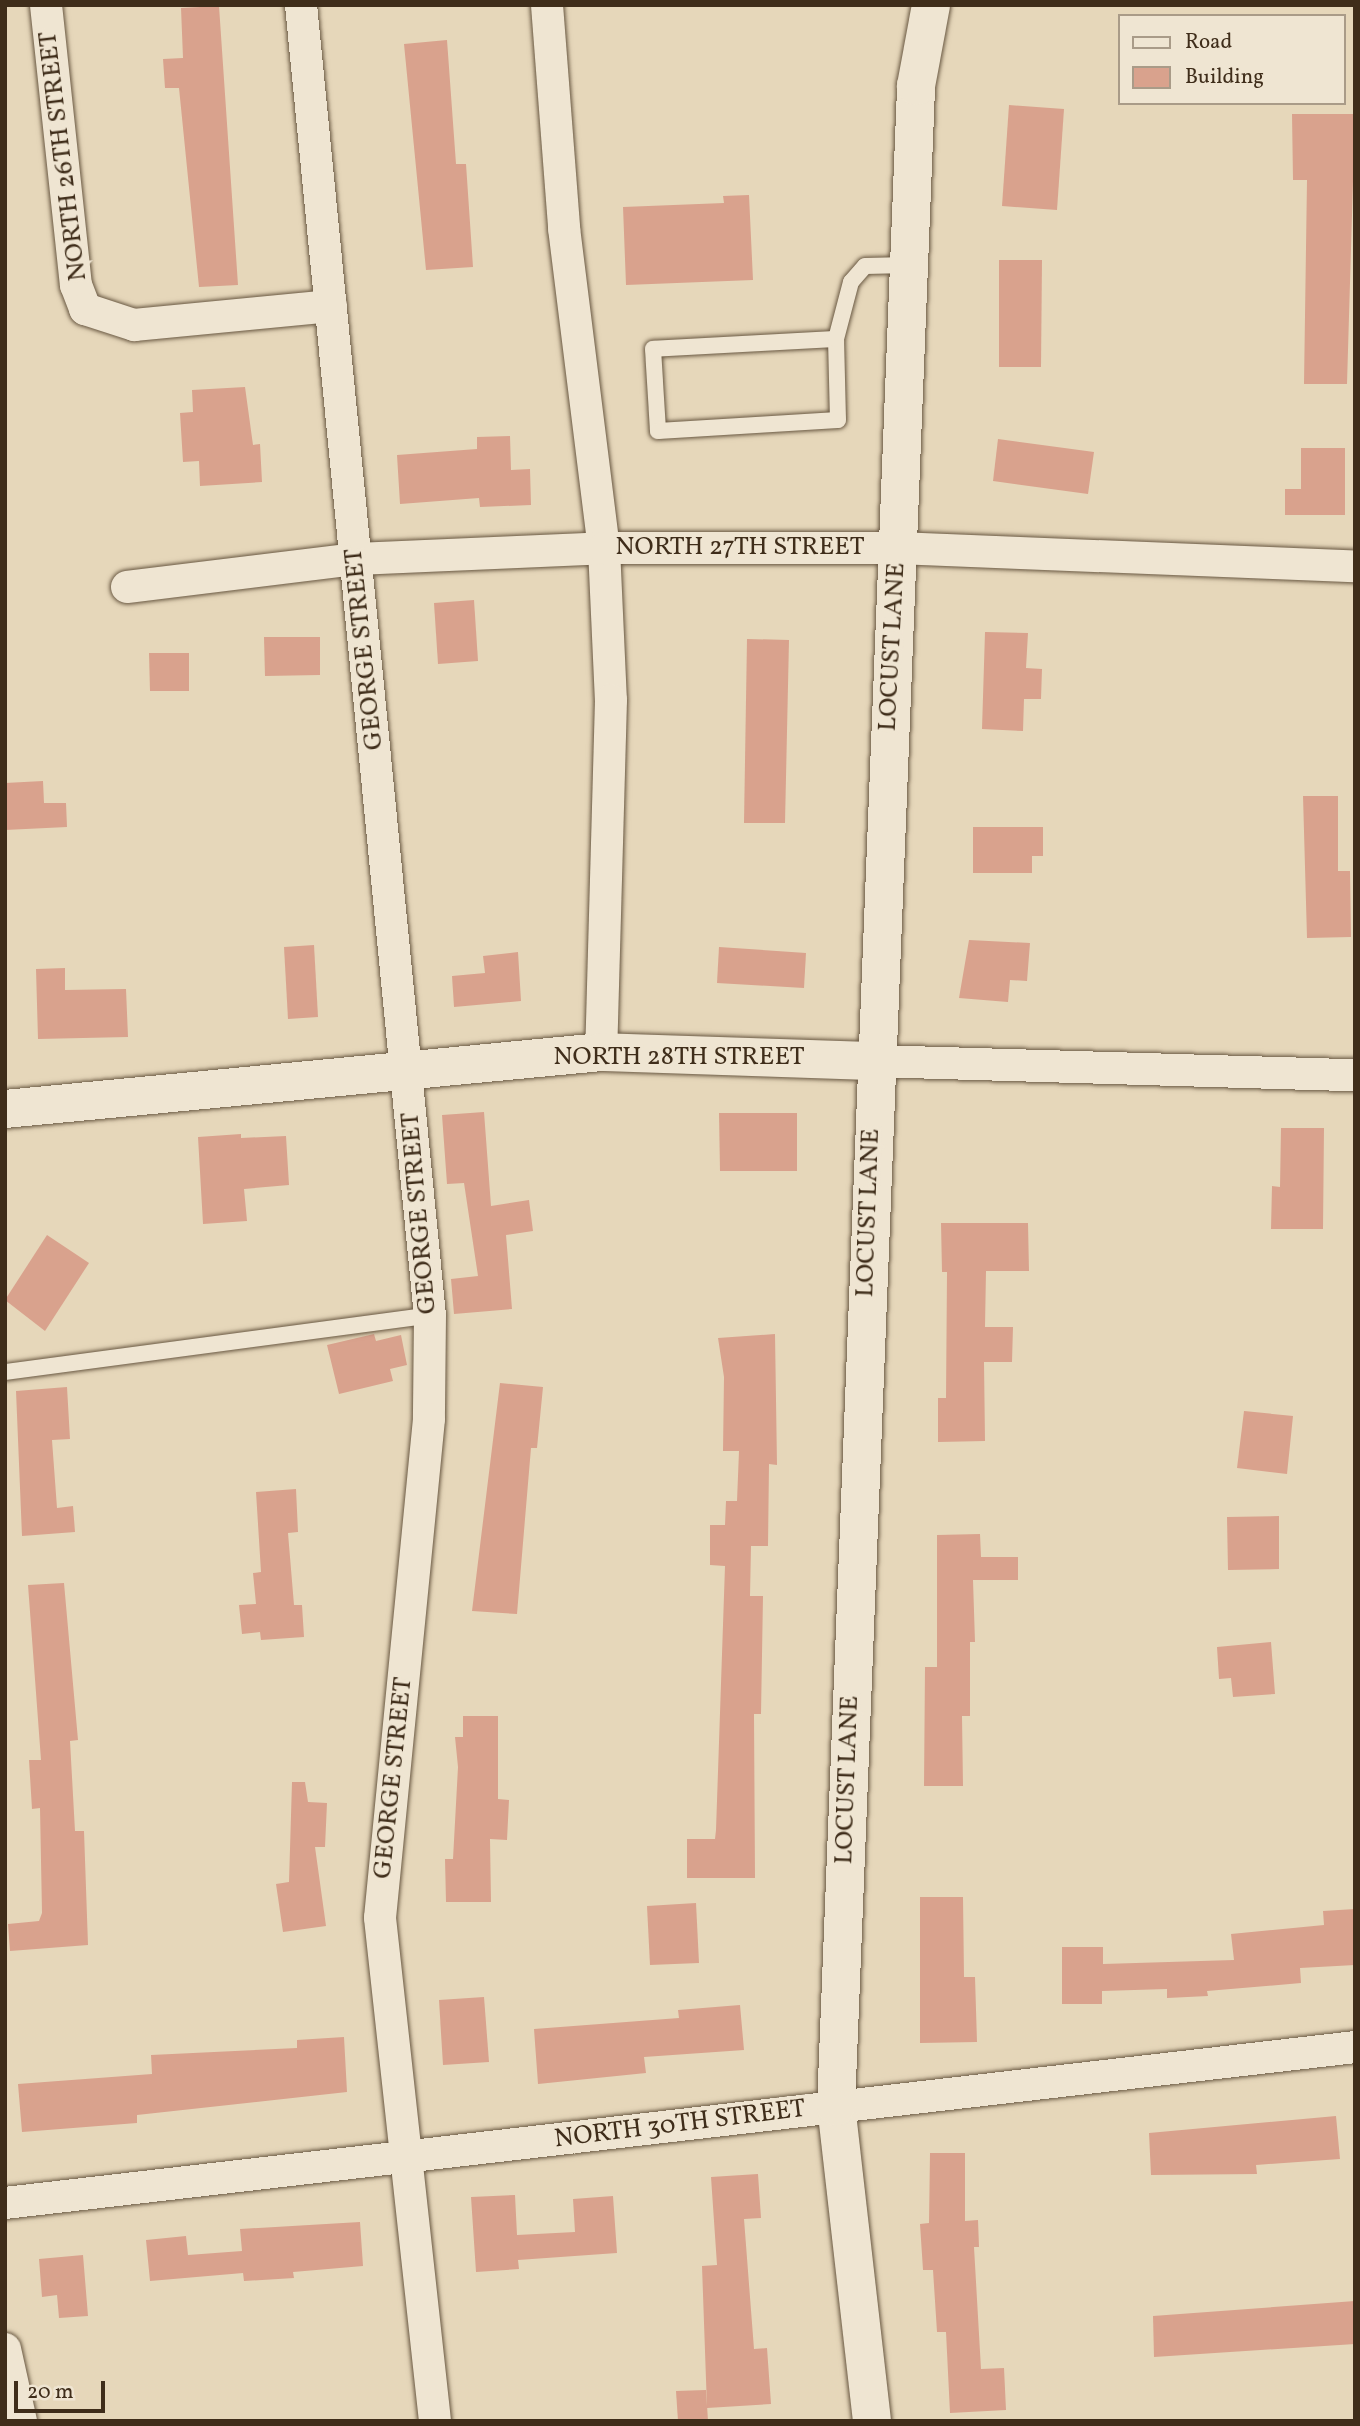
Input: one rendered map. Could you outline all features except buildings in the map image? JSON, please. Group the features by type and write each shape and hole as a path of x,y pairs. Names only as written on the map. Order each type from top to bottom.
{"street":[{"name":"NORTH 26TH STREET","path":"46,5 76,285 85,309 134,325 331,306"},
{"name":"GEORGE STREET","path":"301,5 430,1315 429,1419 380,1919 435,2421"},
{"path":"547,5 564,228 604,548 611,701 601,1052"},
{"name":"LOCUST LANE","path":"872,2421 836,2107 874,1061 916,86 931,5"},
{"name":"NORTH 27TH STREET","path":"127,587 356,559 604,548 897,548 1355,566"},
{"name":"NORTH 28TH STREET","path":"5,1109 407,1068 601,1052 1355,1075"},
{"name":"NORTH 30TH STREET","path":"5,2203 1355,2047"},
{"path":"5,2349 21,2421"}],"lane":[{"path":"836,340 653,349 658,431 838,420 836,340 851,282 865,265 908,265"},
{"path":"5,1372 430,1315"}]}
